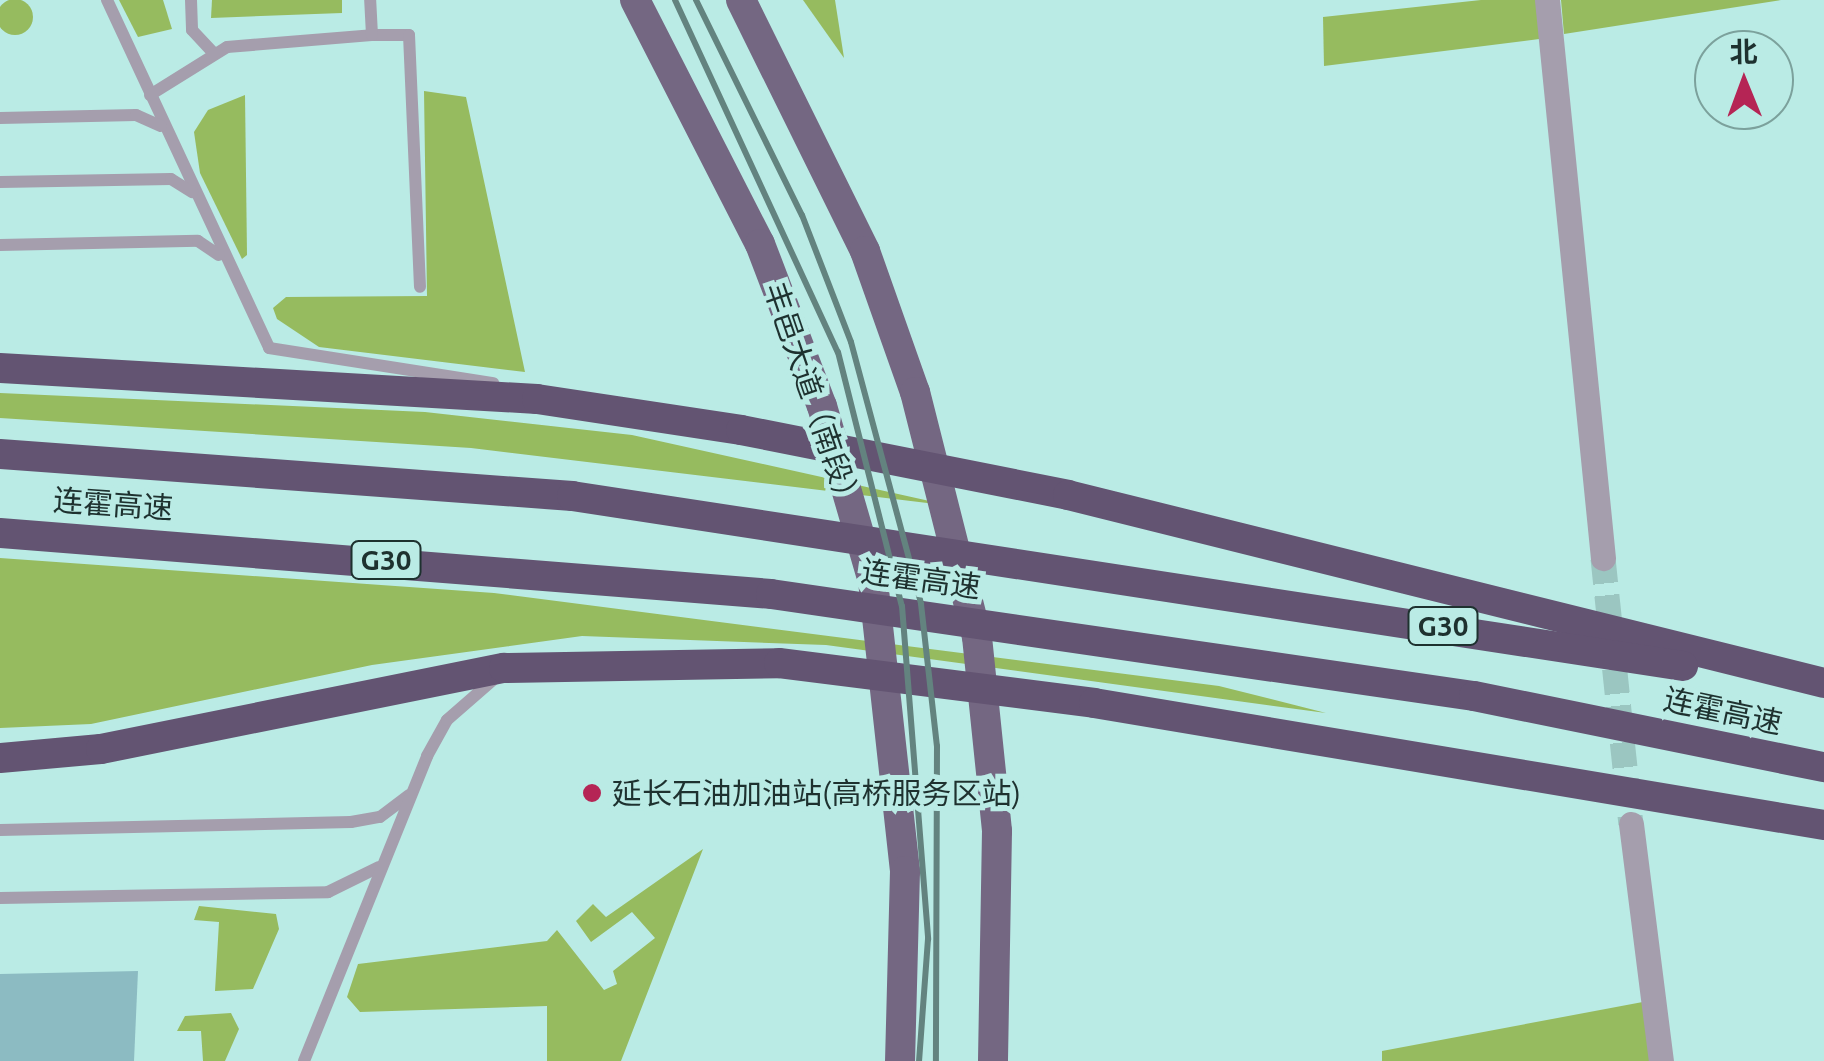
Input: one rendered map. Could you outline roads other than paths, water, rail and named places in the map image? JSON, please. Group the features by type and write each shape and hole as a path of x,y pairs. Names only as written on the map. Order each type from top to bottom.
{"highway":[{"path":"0,368 587,407 741,430 1068,495 1824,682"},
{"name":"连霍高速","path":"0,454 572,496 742,523 1061,564 1824,690"},
{"name":"连霍高速","path":"0,533 771,594 1087,636 1474,696 1824,767"},
{"path":"0,758 101,749 531,666 778,663 1094,703 1824,825"}],"main road":[{"name":"丰邑大道（南段）","path":"635,0 760,244 822,406 872,582 905,871 900,1061"},
{"path":"741,0 865,251 915,392 977,636 997,831 993,1061"}],"street":[{"path":"1547,0 1603,558"},
{"path":"1630,824 1661,1061"}],"lane":[{"path":"107,0 268,348 548,391 587,407"},
{"path":"191,0 192,30 214,54"},
{"path":"370,0 372,35"},
{"path":"150,96 214,54 372,35 409,35 420,287"},
{"path":"0,118 136,115 166,131"},
{"path":"0,182 171,178 196,198"},
{"path":"0,245 198,242 226,264"},
{"path":"304,1061 409,795 448,720 492,679 531,666"},
{"path":"0,830 351,822 380,817 409,795"},
{"path":"0,898 348,890 385,860"}],"tunnel":[{"path":"1603,558 1631,824"}],"railway":[{"path":"675,0 838,352 902,606 928,939 919,1061"},
{"path":"696,0 802,215 851,342 921,604 937,746 936,1061"}],"place":[{"name":"延长石油加油站(高桥服务区站)","path":"592,793"}]}
